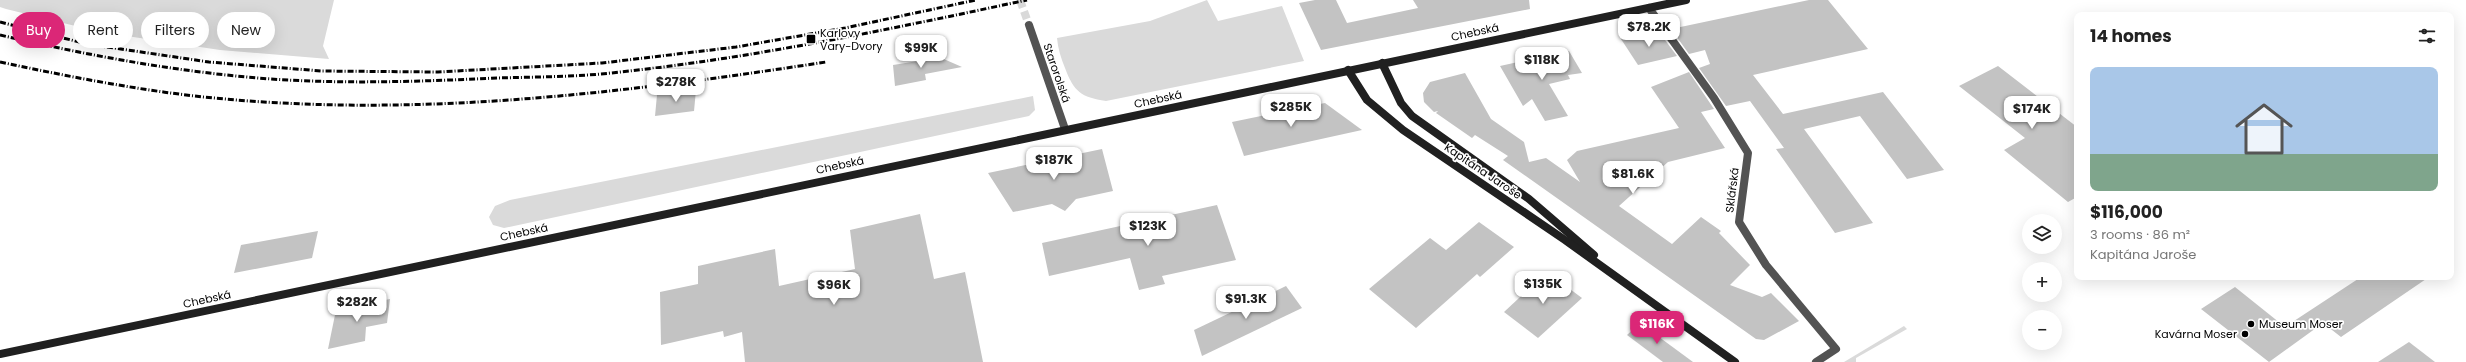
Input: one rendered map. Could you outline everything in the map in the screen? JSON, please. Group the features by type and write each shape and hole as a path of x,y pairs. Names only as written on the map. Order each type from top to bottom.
{"street":[{"name":"Chebská","path":"0,354 1065,129 1686,0"},
{"name":"Sklářská","path":"1649,8 1714,98 1748,152 1739,222 1766,265 1836,349 1816,362"},
{"name":"Starorolská","path":"1029,25 1065,129"},
{"name":"Kapitána Jaroše","path":"1382,63 1401,103 1412,116 1498,174 1550,215 1618,278"},
{"name":"Kapitána Jaroše","path":"1348,70 1367,100 1403,130 1618,278 1735,362"}],"shaded area":[{"path":"0,0 334,0 323,46 329,59 207,48 209,48 209,12 141,12 141,38 133,37 133,12 73,12 73,25 65,23 65,12 18,12 0,7"},
{"path":"1207,0 1218,21 1282,6 1304,61 1106,101 1090,98 1075,88 1068,76 1061,57 1057,38 1150,21"},
{"path":"1033,96 1035,110 1029,116 504,228 493,225 489,217 495,206 510,200"},
{"path":"1904,326 1907,329 1856,358 1856,362 1844,362"}],"building":[{"path":"1315,0 1336,0 1347,23 1418,8 1413,0 1529,0 1530,9 1321,50 1299,3"},
{"path":"1809,0 1828,0 1868,49 1753,75 1783,114 1883,92 1944,170 1907,179 1860,116 1804,129 1873,223 1835,233 1776,149 1784,148 1750,101 1726,106 1699,68 1710,64 1705,50 1689,54 1671,29"},
{"path":"1659,32 1677,56 1638,65 1621,39"},
{"path":"1569,51 1582,73 1568,75 1570,79 1549,84 1568,116 1545,121 1532,99 1523,106 1500,66"},
{"path":"930,53 962,67 925,74 926,80 895,86 893,65 918,61 924,54"},
{"path":"1998,66 2074,125 2074,199 2068,202 2004,150 2025,138 1959,86"},
{"path":"1689,72 1714,109 1701,112 1725,148 1668,162 1619,206 1672,244 1701,217 1721,231 1719,233 1750,265 1730,285 1762,297 1771,293 1799,321 1764,340 1756,339 1503,160 1508,156 1475,135 1472,138 1436,113 1438,111 1434,112 1424,102 1423,93 1430,82 1465,73 1491,119 1524,142 1529,162 1546,158 1580,182 1567,160 1577,151 1679,128 1651,87"},
{"path":"696,90 694,111 655,116 657,95"},
{"path":"1325,103 1362,130 1244,156 1232,122"},
{"path":"1102,149 1113,191 1076,199 1065,211 1052,204 1013,212 988,173"},
{"path":"1217,205 1236,260 1162,276 1165,284 1139,290 1130,258 1049,276 1042,243"},
{"path":"920,214 934,279 965,272 983,362 745,362 742,332 724,337 723,331 661,345 660,292 698,284 698,266 775,249 779,286 855,269 850,230"},
{"path":"1479,222 1514,247 1480,277 1477,274 1416,328 1369,289 1430,238 1446,250"},
{"path":"318,231 312,258 234,273 241,245"},
{"path":"1547,272 1582,298 1538,338 1504,312"},
{"path":"2356,280 2425,280 2341,337 2323,323 2269,362 2201,309 2235,287 2285,327"},
{"path":"1286,286 1302,308 1202,356 1194,330"},
{"path":"390,299 387,323 366,327 365,341 328,349 336,310"},
{"path":"1640,323 1693,362 1663,362 1627,335"},
{"path":"2409,342 2435,362 2378,362"}],"tunnel":[{"path":"1020,0 1029,25"}],"railway":[{"path":"0,22 87,44 209,62 321,71 438,72 602,63 736,47 845,28 976,0"},
{"path":"0,35 88,54 206,73 301,81 432,81 601,74 708,61 868,33 1027,0"},
{"path":"0,62 160,92 214,98 291,103 368,105 445,104 597,92 674,84 826,62"}],"place":[{"name":"Karlovy Vary-Dvory","path":"811,39"},
{"name":"Museum Moser","path":"2251,324"},
{"name":"Kavárna Moser","path":"2245,334"}]}
